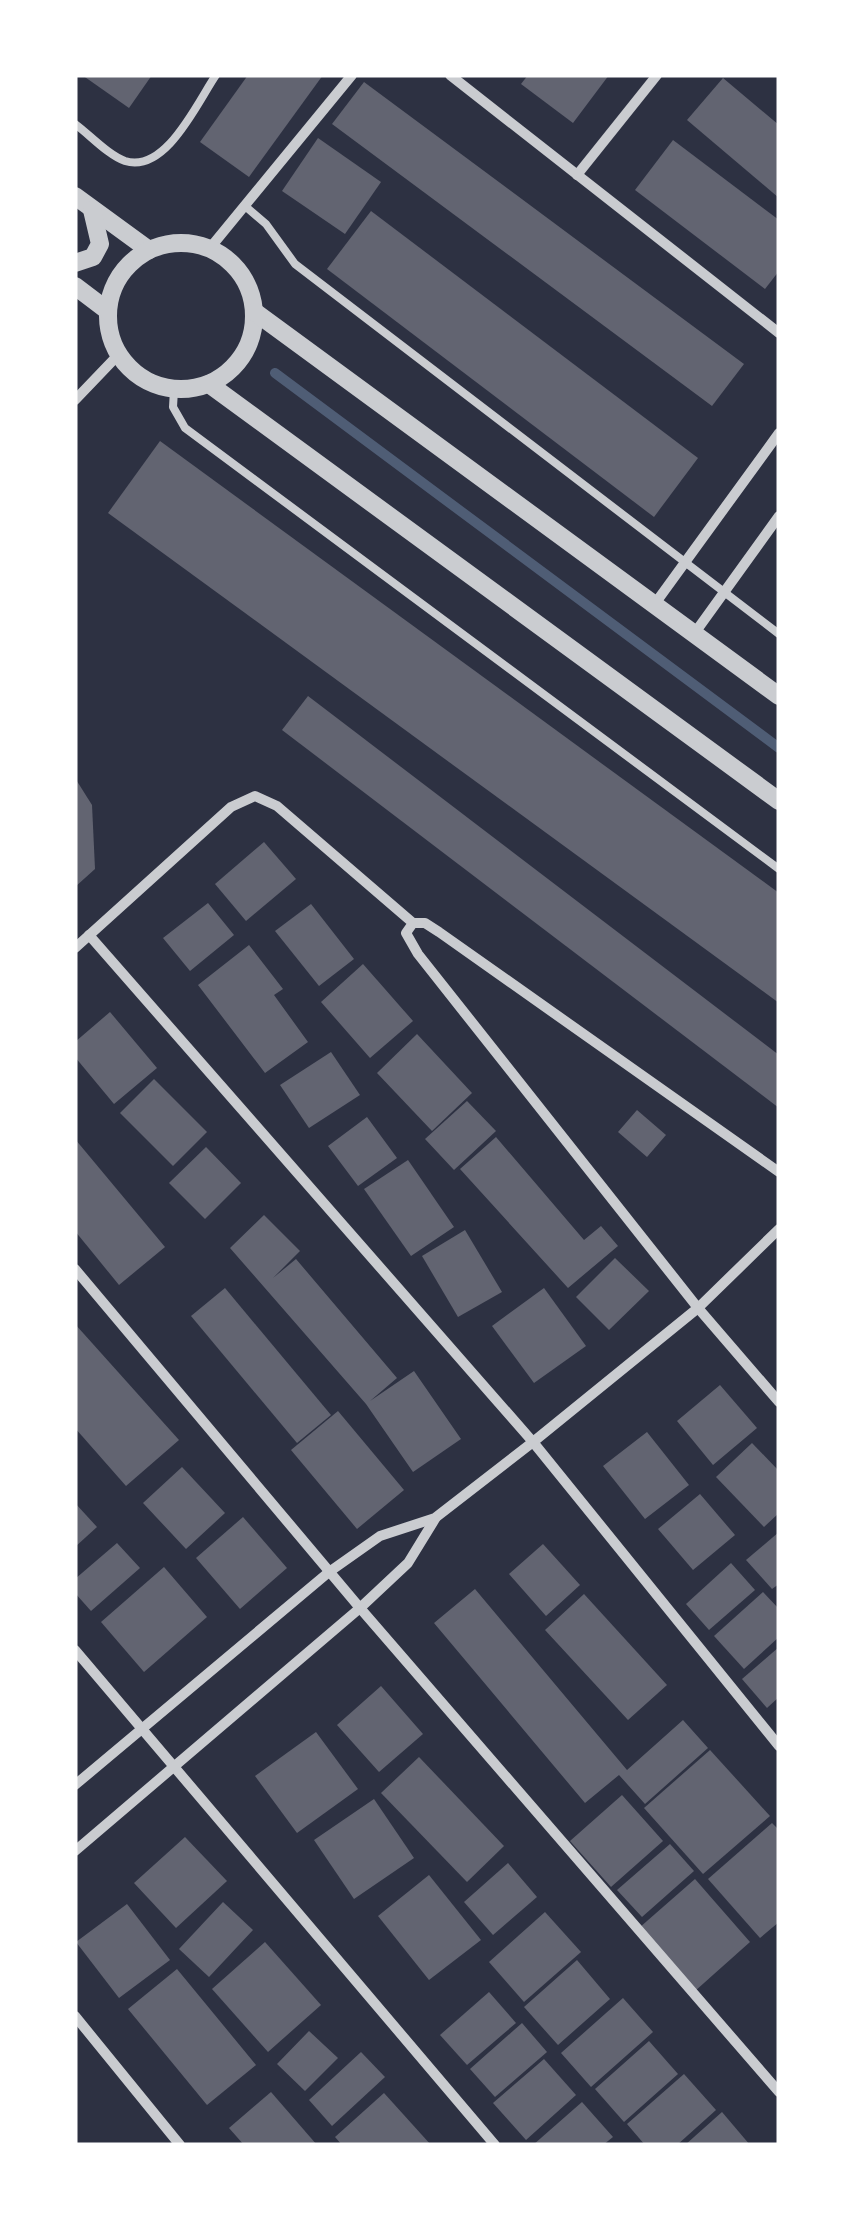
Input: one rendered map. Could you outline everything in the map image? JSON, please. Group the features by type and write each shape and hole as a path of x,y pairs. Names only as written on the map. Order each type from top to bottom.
{"street":[{"path":"210,248 352,75"},
{"path":"450,75 779,333"},
{"path":"577,175 657,75"},
{"path":"75,196 149,250"},
{"path":"75,263 93,256 100,244 92,209"},
{"path":"184,242 210,248 231,262 246,280 255,312 249,347 236,366 210,384 174,390 152,384 130,370 107,325 118,276 149,250 184,242"},
{"path":"75,286 108,310"},
{"path":"255,312 779,696"},
{"path":"75,400 120,353"},
{"path":"210,384 779,802"},
{"path":"654,604 779,433"},
{"path":"694,634 779,516"},
{"path":"75,948 231,807 255,796 278,806 413,923 425,923 779,1172"},
{"path":"413,923 406,933 418,954 698,1308 779,1402"},
{"path":"89,935 533,1442 779,1746"},
{"path":"75,1785 329,1572 380,1536 435,1518 533,1442 698,1308 779,1229"},
{"path":"75,1269 329,1572 779,2092"},
{"path":"75,1851 175,1770 360,1608 408,1563 435,1518"},
{"path":"75,1650 495,2145"},
{"path":"75,2016 180,2145"}],"lane":[{"path":"75,124 124,161 142,162 168,145 216,75"},
{"path":"245,206 266,224 295,264 779,634"},
{"path":"174,390 173,407 185,428 779,869"}],"building":[{"path":"82,75 152,75 129,108"},
{"path":"248,75 323,75 249,177 200,142"},
{"path":"528,75 609,75 573,123 521,84"},
{"path":"723,78 779,125 779,198 687,120"},
{"path":"364,82 744,364 712,406 332,124"},
{"path":"318,138 381,182 345,234 282,191"},
{"path":"673,140 779,220 779,271 765,289 635,190"},
{"path":"371,211 698,458 654,517 327,269"},
{"path":"160,441 779,893 779,1003 108,513"},
{"path":"308,696 779,1055 779,1108 282,730"},
{"path":"75,778 92,805 95,869 75,887"},
{"path":"264,842 296,879 246,921 215,884"},
{"path":"208,903 234,935 190,971 163,938"},
{"path":"311,904 354,959 319,986 275,931"},
{"path":"249,945 283,989 274,995 308,1042 265,1073 198,985"},
{"path":"363,964 413,1021 370,1058 321,1002"},
{"path":"110,1012 157,1068 114,1104 75,1057 75,1042"},
{"path":"417,1034 472,1093 432,1131 377,1073"},
{"path":"331,1052 360,1095 309,1128 280,1085"},
{"path":"154,1079 207,1132 173,1166 120,1113"},
{"path":"467,1101 496,1131 454,1170 425,1139"},
{"path":"637,1110 666,1135 647,1157 618,1132"},
{"path":"367,1117 397,1158 358,1186 328,1146"},
{"path":"496,1137 584,1240 601,1226 618,1246 568,1288 460,1169"},
{"path":"75,1139 165,1247 119,1285 75,1231"},
{"path":"206,1147 241,1183 205,1219 169,1183"},
{"path":"408,1160 454,1227 411,1256 364,1189"},
{"path":"264,1215 300,1251 273,1278 296,1259 397,1378 370,1401 414,1371 461,1439 413,1472 366,1404 230,1248"},
{"path":"465,1230 502,1292 458,1317 422,1256"},
{"path":"615,1258 649,1291 609,1330 576,1297"},
{"path":"225,1288 331,1415 297,1443 191,1316"},
{"path":"544,1288 586,1346 534,1383 492,1326"},
{"path":"75,1324 179,1440 126,1486 75,1428"},
{"path":"720,1385 757,1428 713,1465 677,1421"},
{"path":"338,1411 404,1490 357,1529 291,1450"},
{"path":"647,1432 689,1485 645,1519 603,1466"},
{"path":"752,1443 779,1471 779,1513 764,1527 716,1477"},
{"path":"182,1467 225,1513 186,1549 143,1503"},
{"path":"700,1494 735,1535 693,1570 658,1529"},
{"path":"75,1503 97,1527 75,1547"},
{"path":"243,1517 287,1568 240,1609 196,1558"},
{"path":"779,1532 779,1584 772,1589 746,1560"},
{"path":"117,1543 140,1568 91,1611 75,1593 75,1579"},
{"path":"543,1544 580,1585 546,1616 509,1574"},
{"path":"731,1563 755,1590 709,1630 686,1604"},
{"path":"164,1567 207,1617 144,1672 101,1622"},
{"path":"475,1589 627,1770 683,1720 708,1748 645,1804 619,1775 585,1803 434,1623"},
{"path":"763,1592 779,1609 779,1637 744,1669 714,1636"},
{"path":"584,1594 667,1685 628,1720 545,1630"},
{"path":"779,1647 779,1697 767,1708 742,1679"},
{"path":"381,1686 423,1734 379,1772 337,1725"},
{"path":"316,1732 358,1789 297,1833 255,1776"},
{"path":"710,1750 770,1816 703,1874 644,1808"},
{"path":"419,1757 504,1846 467,1882 381,1793"},
{"path":"622,1795 663,1841 611,1887 570,1841"},
{"path":"374,1799 414,1858 354,1899 314,1840"},
{"path":"772,1823 779,1830 779,1922 760,1938 708,1879"},
{"path":"185,1837 227,1881 176,1928 134,1883"},
{"path":"670,1844 694,1871 642,1917 617,1890"},
{"path":"508,1863 537,1897 493,1935 464,1902"},
{"path":"429,1875 481,1940 429,1980 378,1916"},
{"path":"695,1879 750,1942 695,1991 639,1928"},
{"path":"223,1902 253,1930 209,1977 179,1949"},
{"path":"127,1904 170,1960 119,1998 76,1942"},
{"path":"545,1912 581,1952 524,2002 489,1962"},
{"path":"265,1942 321,2005 268,2052 212,1989"},
{"path":"577,1960 610,1999 558,2045 524,2007"},
{"path":"177,1969 256,2065 207,2105 128,2009"},
{"path":"489,1992 516,2023 467,2065 440,2035"},
{"path":"623,1998 653,2032 591,2087 561,2053"},
{"path":"522,2023 547,2052 495,2097 470,2069"},
{"path":"309,2031 338,2058 305,2091 277,2064"},
{"path":"649,2041 678,2074 624,2122 595,2089"},
{"path":"361,2052 385,2077 332,2126 309,2100"},
{"path":"544,2059 576,2095 526,2140 493,2103"},
{"path":"684,2074 716,2110 677,2145 645,2145 627,2124"},
{"path":"271,2092 317,2145 244,2145 229,2128"},
{"path":"384,2093 431,2145 342,2145 335,2137"},
{"path":"582,2102 613,2137 603,2145 533,2145"},
{"path":"722,2112 750,2145 685,2145"}],"waterway":[{"path":"275,373 779,748"}]}
